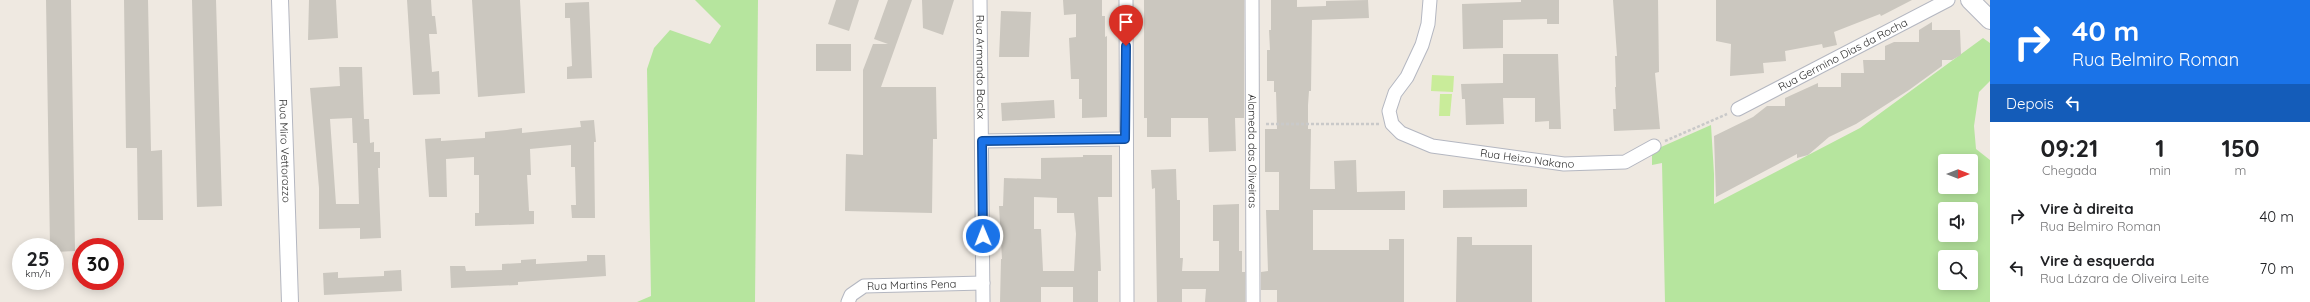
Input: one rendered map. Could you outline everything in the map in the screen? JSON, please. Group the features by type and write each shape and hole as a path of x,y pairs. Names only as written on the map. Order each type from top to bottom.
{"main road":[{"path":"1976,2 1990,20"}],"street":[{"name":"Rua Miro Vettorazzo","path":"280,0 290,302"},
{"name":"Rua Armando Backx","path":"980,0 983,302"},
{"path":"1126,0 1125,139 1127,302"},
{"name":"Alameda das Oliveiras","path":"1252,0 1252,302"},
{"path":"1396,128 1389,111 1395,93 1407,77 1422,44 1428,24 1430,0"},
{"name":"Rua Germino Dias da Rocha","path":"1738,109 1948,0"},
{"name":"Rua Heizo Nakano","path":"1396,128 1432,146 1564,164 1625,162 1654,146"},
{"path":"982,141 1125,139"},
{"name":"Rua Martins Pena","path":"848,302 851,295 864,286 983,283"}],"path":[{"path":"1654,146 1738,109"},
{"path":"1253,124 1396,128"}],"green space":[{"path":"695,0 758,0 755,302 637,302 651,296 647,69 654,48 670,30 710,44 721,26"},
{"path":"1983,38 1990,43 1990,81 1979,92 1974,126 1976,149 1990,160 1990,302 1665,302 1662,163 1652,165 1652,151 1711,125 1714,204 1860,128"},
{"path":"1432,75 1454,76 1453,92 1431,91"},
{"path":"1440,94 1452,94 1450,116 1439,116"}],"building":[{"path":"46,0 71,0 75,238 72,238 72,251 64,252 64,238 50,238"},
{"path":"124,0 148,0 151,151 162,150 163,220 138,220 137,148 126,148"},
{"path":"192,0 216,0 222,206 197,207"},
{"path":"309,0 336,0 338,38 308,40"},
{"path":"407,0 431,0 432,16 435,16 437,34 429,34 432,72 439,71 440,94 413,95"},
{"path":"472,0 520,0 525,93 478,97"},
{"path":"836,0 859,0 849,31 828,24"},
{"path":"888,0 912,0 881,87 936,87 937,139 933,139 932,213 845,211 846,154 863,155 863,70 873,44 888,44 874,39"},
{"path":"922,0 954,0 943,35 923,28"},
{"path":"1063,0 1102,0 1102,16 1105,16 1105,37 1107,36 1107,117 1082,118 1082,99 1079,99 1079,79 1071,79 1069,38 1076,37 1076,14 1064,15"},
{"path":"1144,0 1244,0 1244,118 1235,118 1236,151 1209,152 1208,118 1171,118 1171,137 1147,137 1147,118 1144,118"},
{"path":"1271,0 1297,0 1297,7 1326,6 1326,1 1368,0 1369,18 1312,20 1311,91 1309,91 1308,105 1308,129 1311,129 1310,189 1335,189 1334,161 1356,160 1357,192 1405,191 1405,210 1313,210 1313,250 1389,250 1389,239 1404,239 1404,302 1277,302 1277,290 1261,290 1261,272 1268,271 1266,210 1279,210 1279,172 1265,172 1265,129 1277,129 1276,92 1274,92 1274,81 1267,81 1267,50 1270,50 1269,30 1271,30"},
{"path":"1521,0 1559,0 1559,24 1547,24 1547,19 1503,20 1503,48 1463,49 1462,4 1521,2"},
{"path":"1613,0 1658,0 1659,72 1655,73 1660,129 1614,131 1613,109 1616,109 1615,56 1617,56"},
{"path":"1716,0 1912,0 1881,16 1880,14 1834,32 1837,45 1823,48 1822,44 1785,51 1786,61 1763,63 1764,73 1730,76 1731,44 1716,41"},
{"path":"589,2 592,78 567,79 567,67 572,66 570,18 565,18 565,3"},
{"path":"1001,11 1031,12 1029,57 999,57"},
{"path":"1932,22 1932,30 1960,30 1961,55 1952,60 1942,60 1942,66 1909,90 1856,124 1829,137 1808,155 1797,158 1797,154 1716,197 1714,136 1753,117 1767,106 1785,106 1785,98 1818,83 1818,87 1841,87 1841,73 1864,73 1863,60 1885,60 1885,46 1894,42 1919,42 1919,30"},
{"path":"816,44 851,44 851,71 816,71"},
{"path":"1503,54 1558,54 1561,129 1549,129 1549,121 1535,122 1535,98 1503,98 1504,124 1466,125 1465,99 1462,99 1461,84 1503,83"},
{"path":"339,67 362,67 364,119 369,119 370,143 374,142 374,152 380,152 380,168 378,168 381,238 360,239 360,228 319,229 319,188 310,88 340,86","holes":["352,118 353,143 357,143 359,204 336,204 330,119"]},
{"path":"1054,100 1055,118 1002,121 1001,103"},
{"path":"594,120 596,142 594,142 595,218 572,218 571,205 576,205 575,167 571,167 571,145 530,149 531,175 527,175 529,211 534,211 534,224 475,226 475,213 479,213 479,175 474,175 474,157 446,159 447,197 429,197 425,139 441,138 441,141 485,138 485,132 522,128 522,133 581,127 580,121"},
{"path":"1083,155 1112,155 1112,197 1098,197 1101,271 1098,271 1098,302 1073,302 1073,287 1041,287 1041,302 1000,302 1002,259 999,206 1003,206 1004,178 1041,179 1041,158 1083,157","holes":["1034,197 1057,198 1057,213 1074,213 1076,234 1074,271 1043,271 1041,229 1034,229"]},
{"path":"1176,169 1177,200 1180,200 1180,258 1183,258 1182,271 1219,271 1219,241 1213,241 1213,205 1239,204 1239,251 1242,251 1242,272 1245,272 1245,302 1205,302 1206,289 1182,289 1182,302 1157,302 1155,188 1152,189 1151,170"},
{"path":"1527,189 1527,207 1443,208 1443,190"},
{"path":"1457,237 1472,237 1472,245 1532,245 1532,302 1456,302"},
{"path":"587,255 605,255 606,276 518,282 518,285 451,288 450,266 465,266 466,271 502,270 502,264 521,263 521,260 536,259 536,264 587,261"},
{"path":"401,270 402,291 324,295 323,273 338,272 338,278 384,276 384,271"}],"route":[{"path":"983,236 982,141 1125,139 1126,46"}]}
